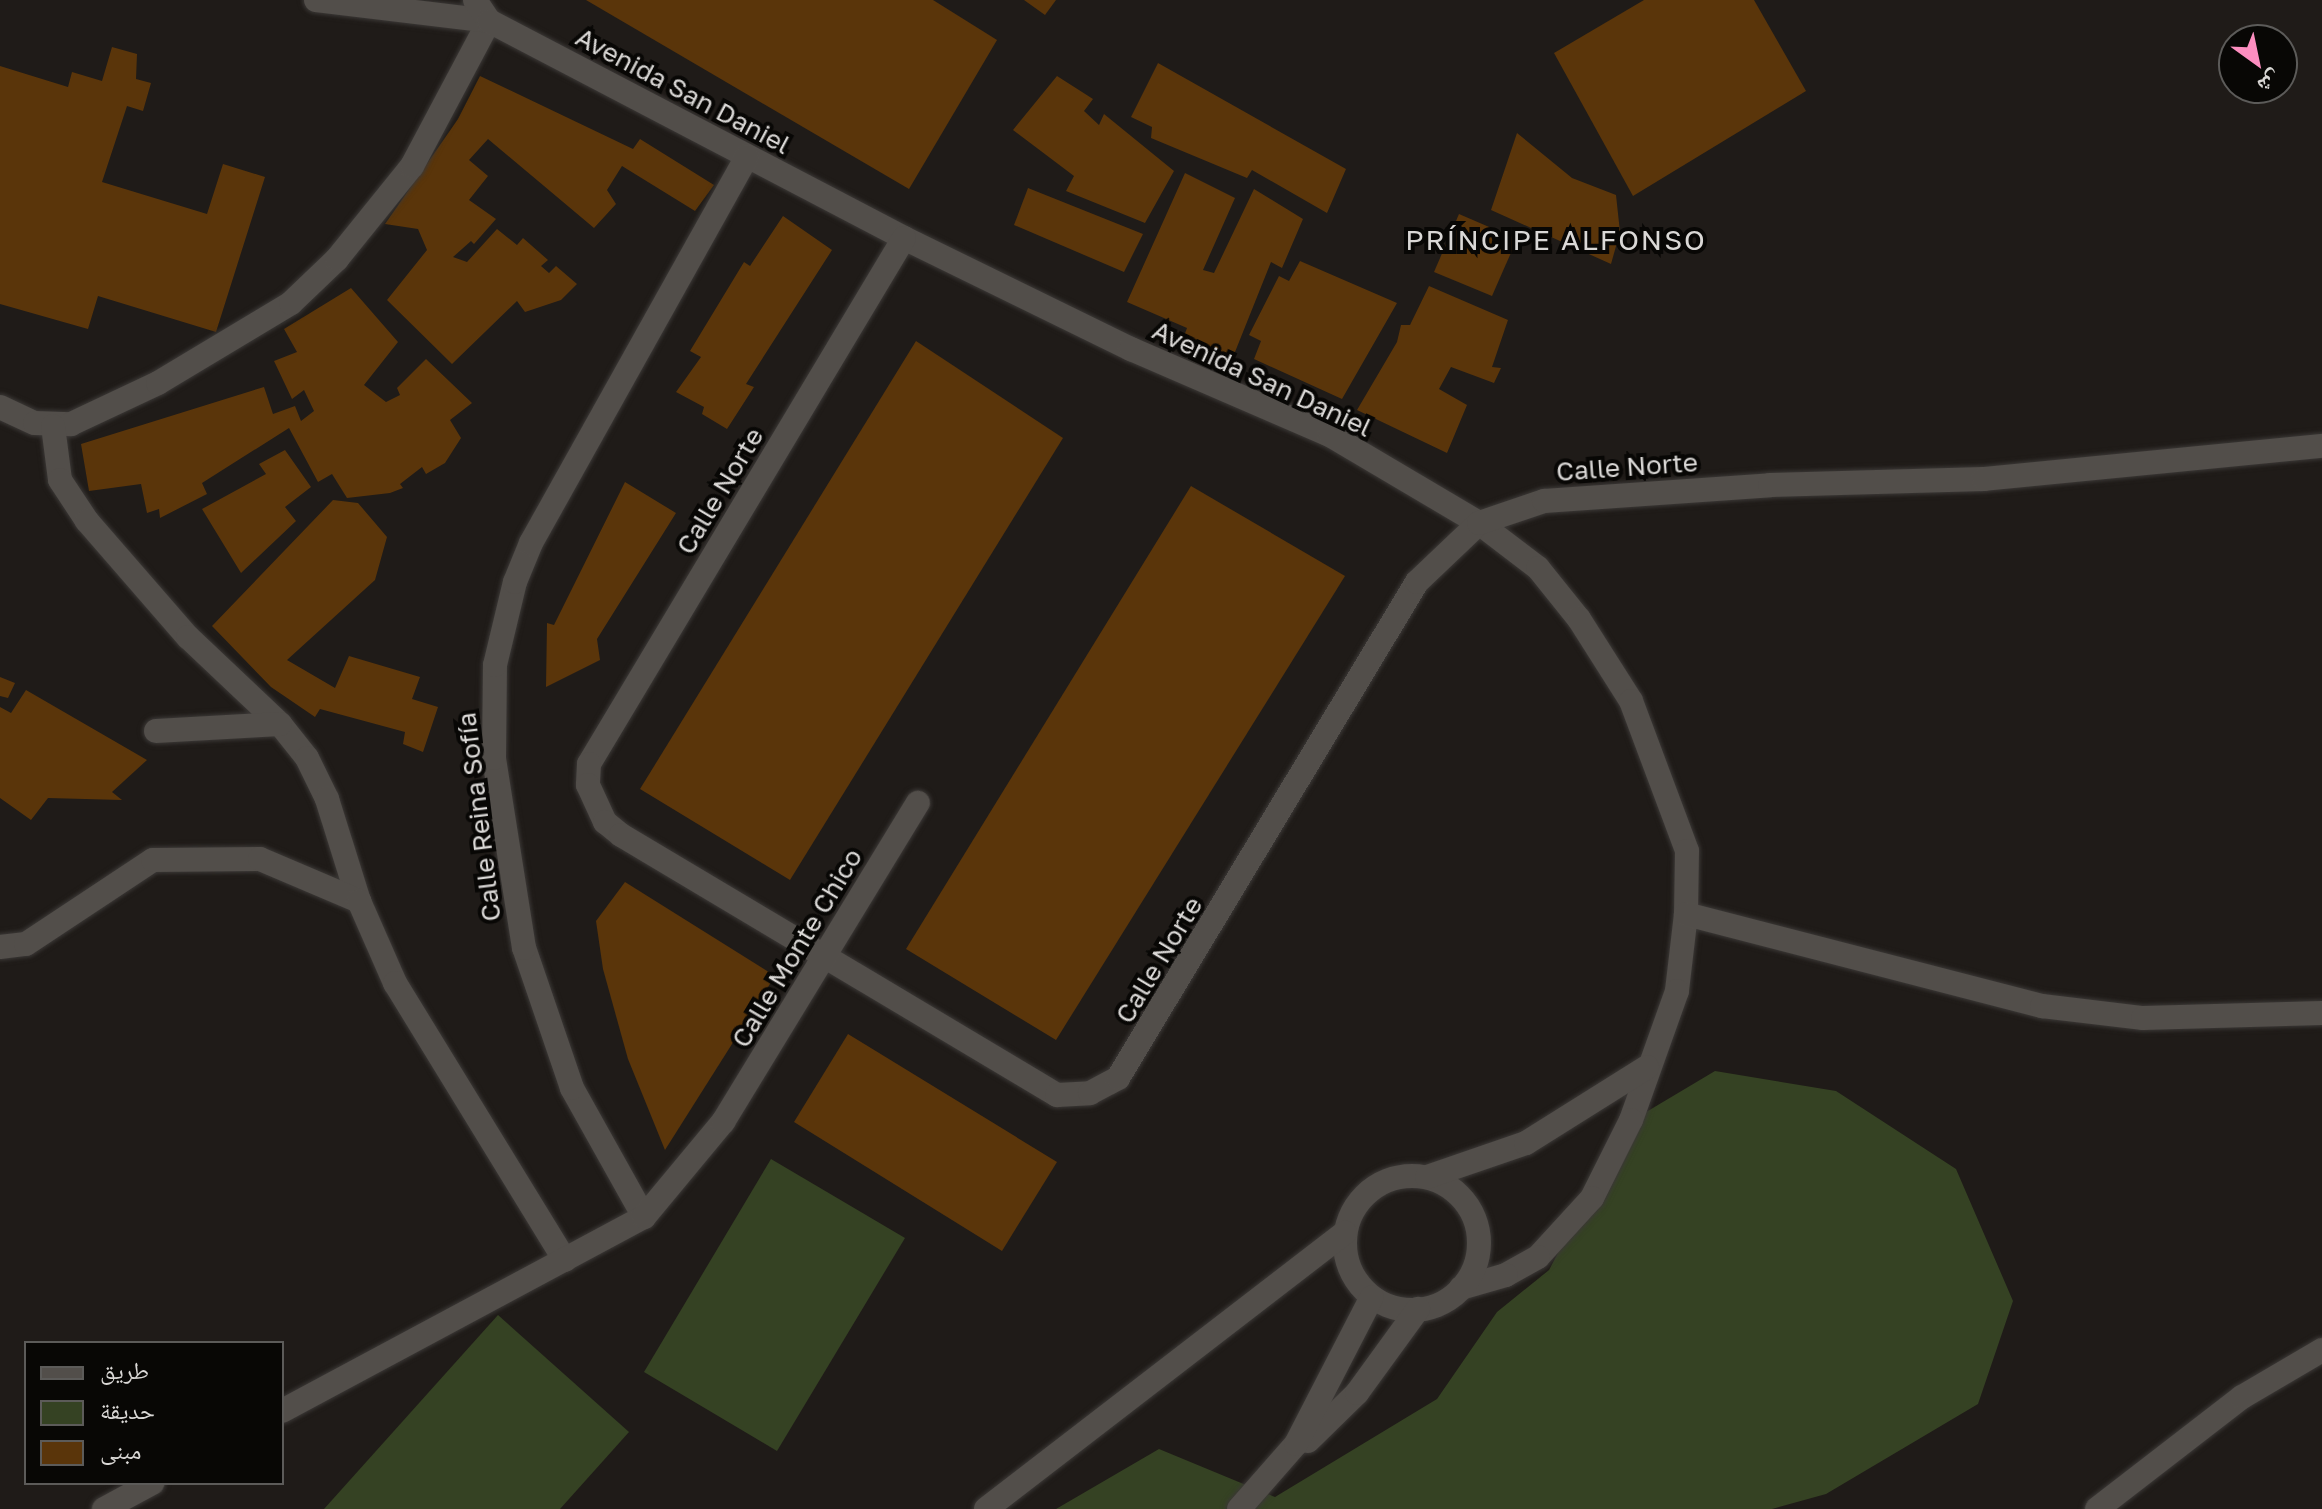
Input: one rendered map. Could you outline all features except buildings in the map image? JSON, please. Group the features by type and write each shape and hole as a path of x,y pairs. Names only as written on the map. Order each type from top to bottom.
{"street":[{"path":"0,407 53,426 71,424 158,383 291,303 337,259 412,166 489,21 316,0"},
{"name":"Avenida San Daniel","path":"475,0 489,21 904,238 1131,349 1330,435 1479,523 1538,568 1579,619 1631,701 1687,851 1686,914 1677,991 1614,1163 1567,1231 1506,1275 1461,1288"},
{"name":"Calle Reina Sofía","path":"644,1217 572,1088 524,948 494,758 495,665 515,582 531,543 747,156"},
{"name":"Calle Norte","path":"904,238 589,764 588,785 605,822 1057,1095 1090,1093 1118,1078 1417,582 1479,523 1544,501 1770,485 1984,479 2322,446"},
{"path":"53,426 60,480 87,521 188,637 280,724 307,758 327,799 359,901 395,983 565,1260"},
{"path":"156,731 280,724"},
{"name":"Calle Monte Chico","path":"644,1217 723,1122 918,803"},
{"path":"0,947 26,944 153,860 260,859 359,901"},
{"path":"1686,914 2042,1006 2143,1018 2322,1013"},
{"path":"1418,1309 1372,1297 1350,1268 1345,1233 1352,1212 1384,1182 1427,1177 1526,1143 1647,1067"},
{"path":"1239,1509 1357,1393 1418,1309 1461,1288 1478,1252 1476,1223 1461,1197 1427,1177"},
{"path":"284,1410 644,1217"},
{"path":"986,1509 1345,1233"},
{"path":"1275,1474 1316,1412 1372,1297"},
{"path":"2097,1509 2242,1397 2322,1350"},
{"path":"104,1509 148,1485"}],"green space":[{"path":"1715,1071 1836,1091 1956,1169 2013,1301 1978,1404 1826,1494 1772,1509 1056,1509 1159,1449 1275,1497 1437,1399 1497,1312 1549,1270 1626,1124"},
{"path":"771,1159 905,1238 777,1451 644,1372"},
{"path":"498,1315 629,1432 560,1509 324,1509"}],"district":[{"name":"PRÍNCIPE ALFONSO","path":"1556,240"}]}
